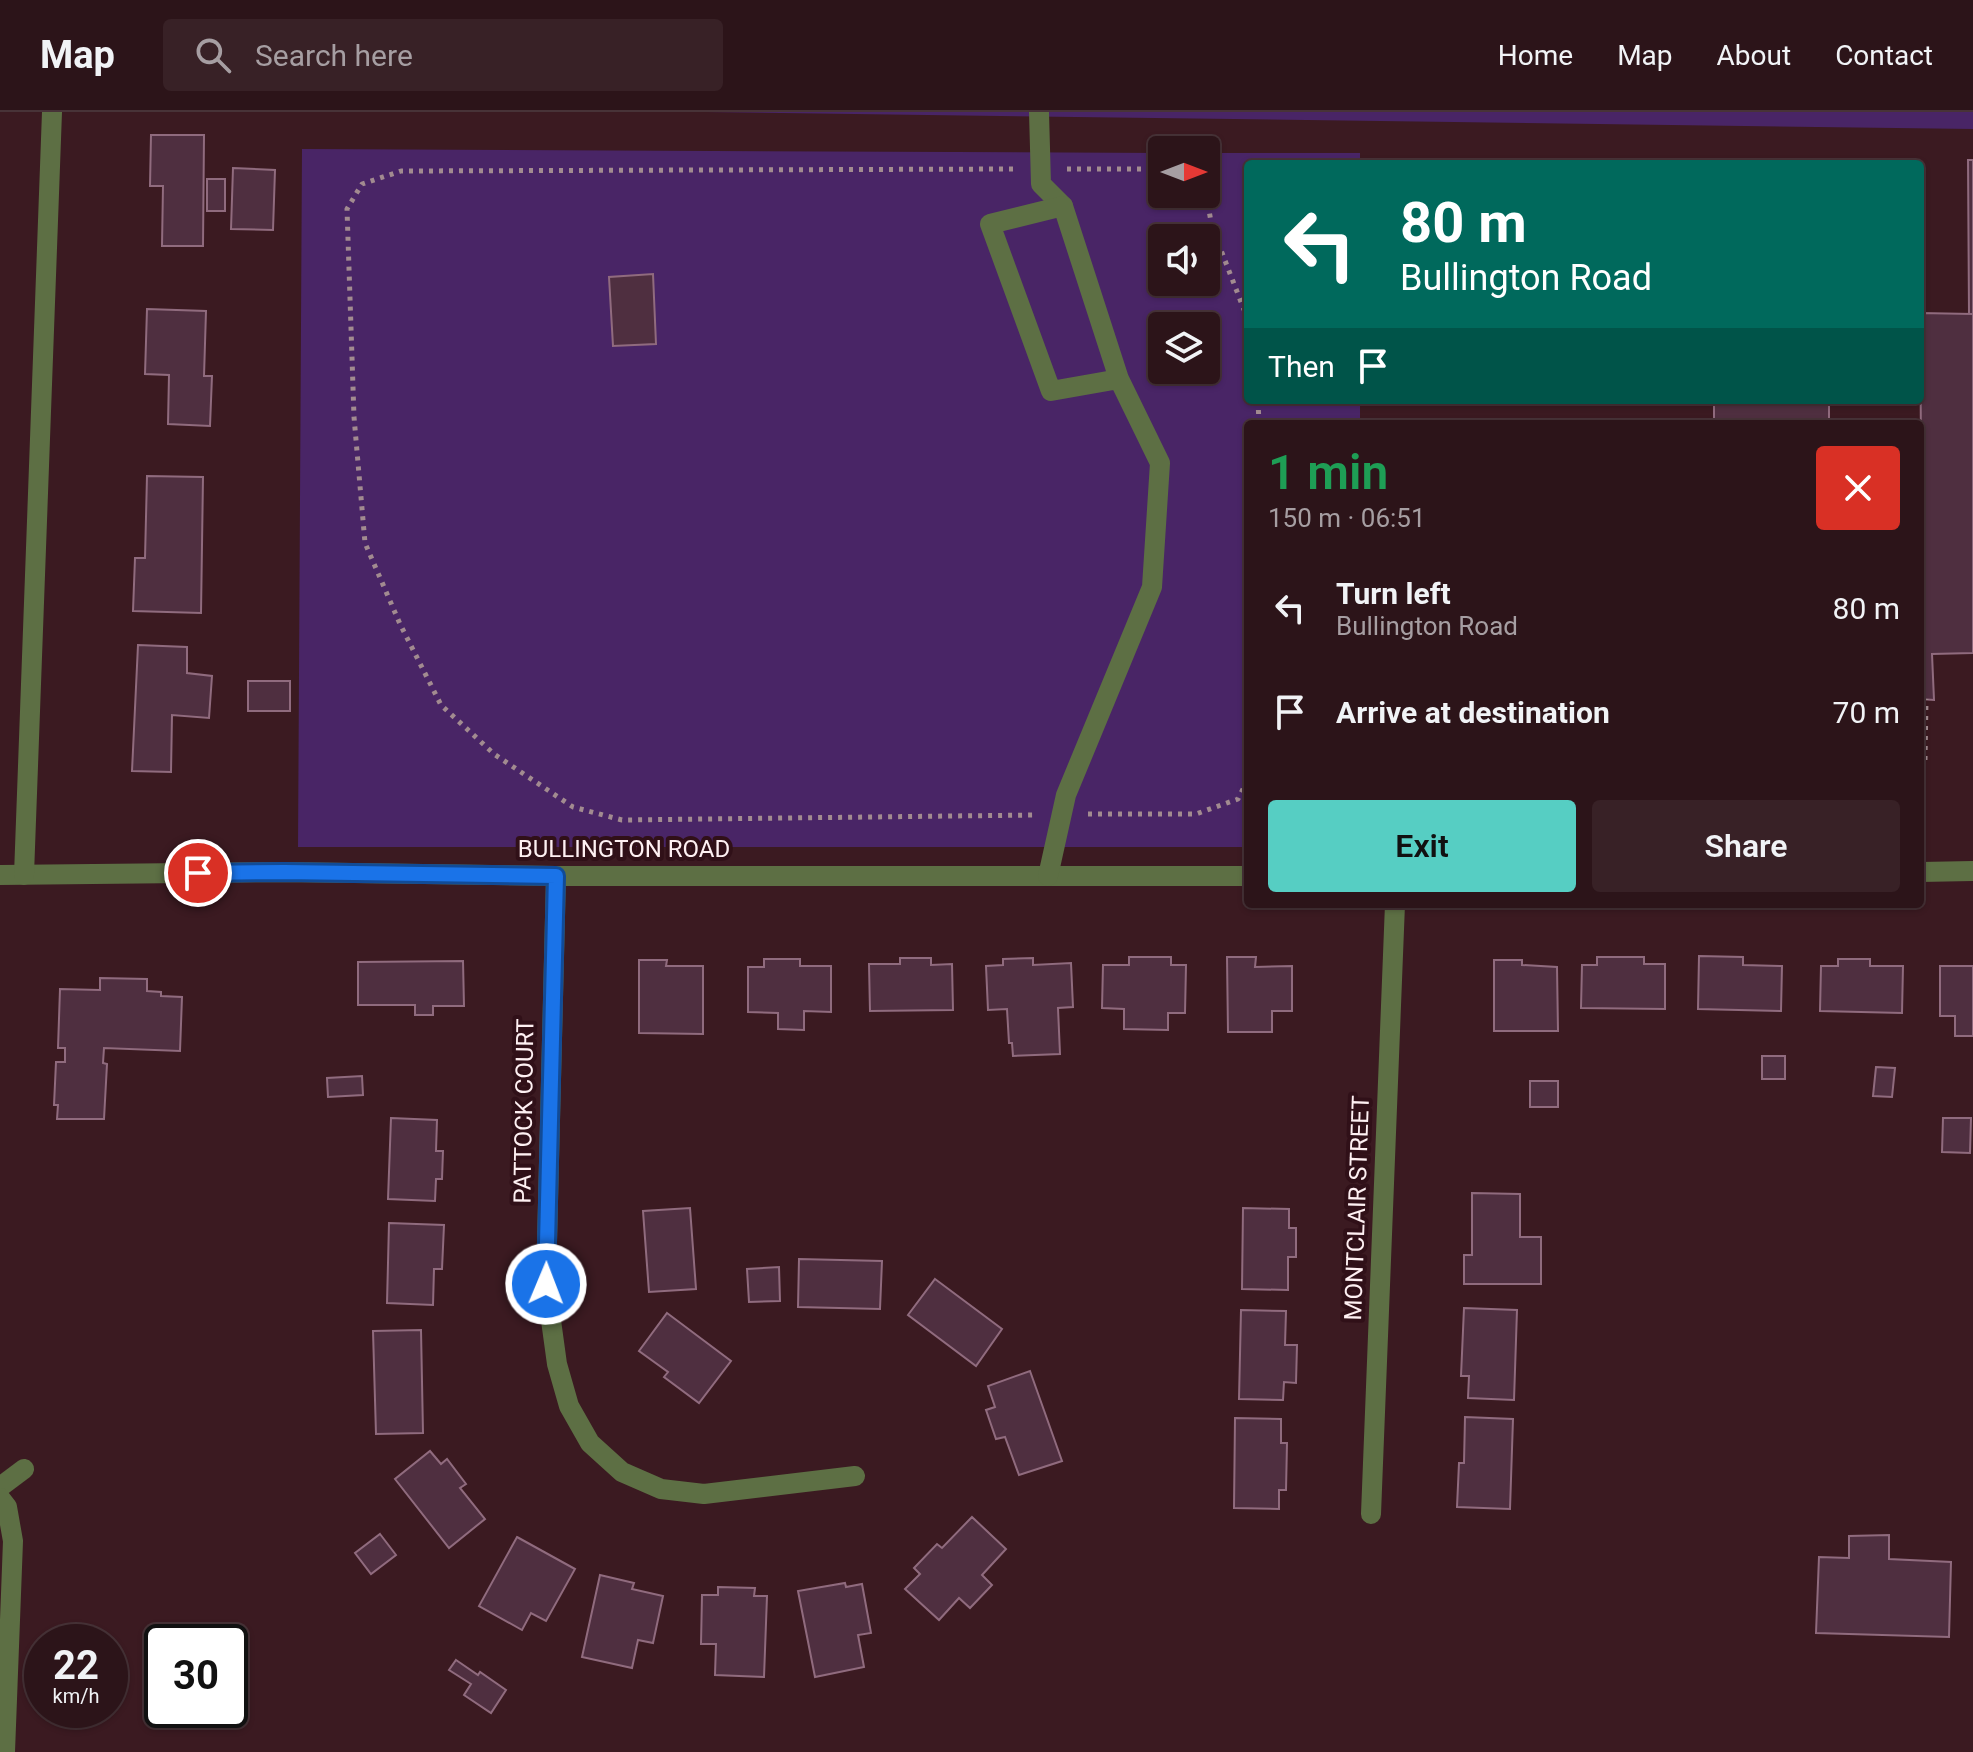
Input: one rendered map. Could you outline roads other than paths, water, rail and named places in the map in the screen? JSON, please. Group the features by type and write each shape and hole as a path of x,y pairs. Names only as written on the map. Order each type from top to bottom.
{"street":[{"path":"24,875 52,112"},
{"path":"1039,112 1041,184 1063,206 1119,379 1160,463 1152,587 1066,795 1048,876"},
{"path":"1063,206 990,224 1051,391 1119,379"},
{"path":"1924,872 1973,871"},
{"name":"BULLINGTON ROAD","path":"0,875 284,872 556,876 1244,876"},
{"name":"PATTOCK COURT","path":"556,876 546,1284 557,1364 569,1406 590,1443 622,1472 661,1489 704,1494 855,1476"},
{"name":"MONTCLAIR STREET","path":"1371,1514 1395,908"},
{"path":"0,1487 24,1469"},
{"path":"0,1498 7,1507 13,1541 5,1752"}]}
